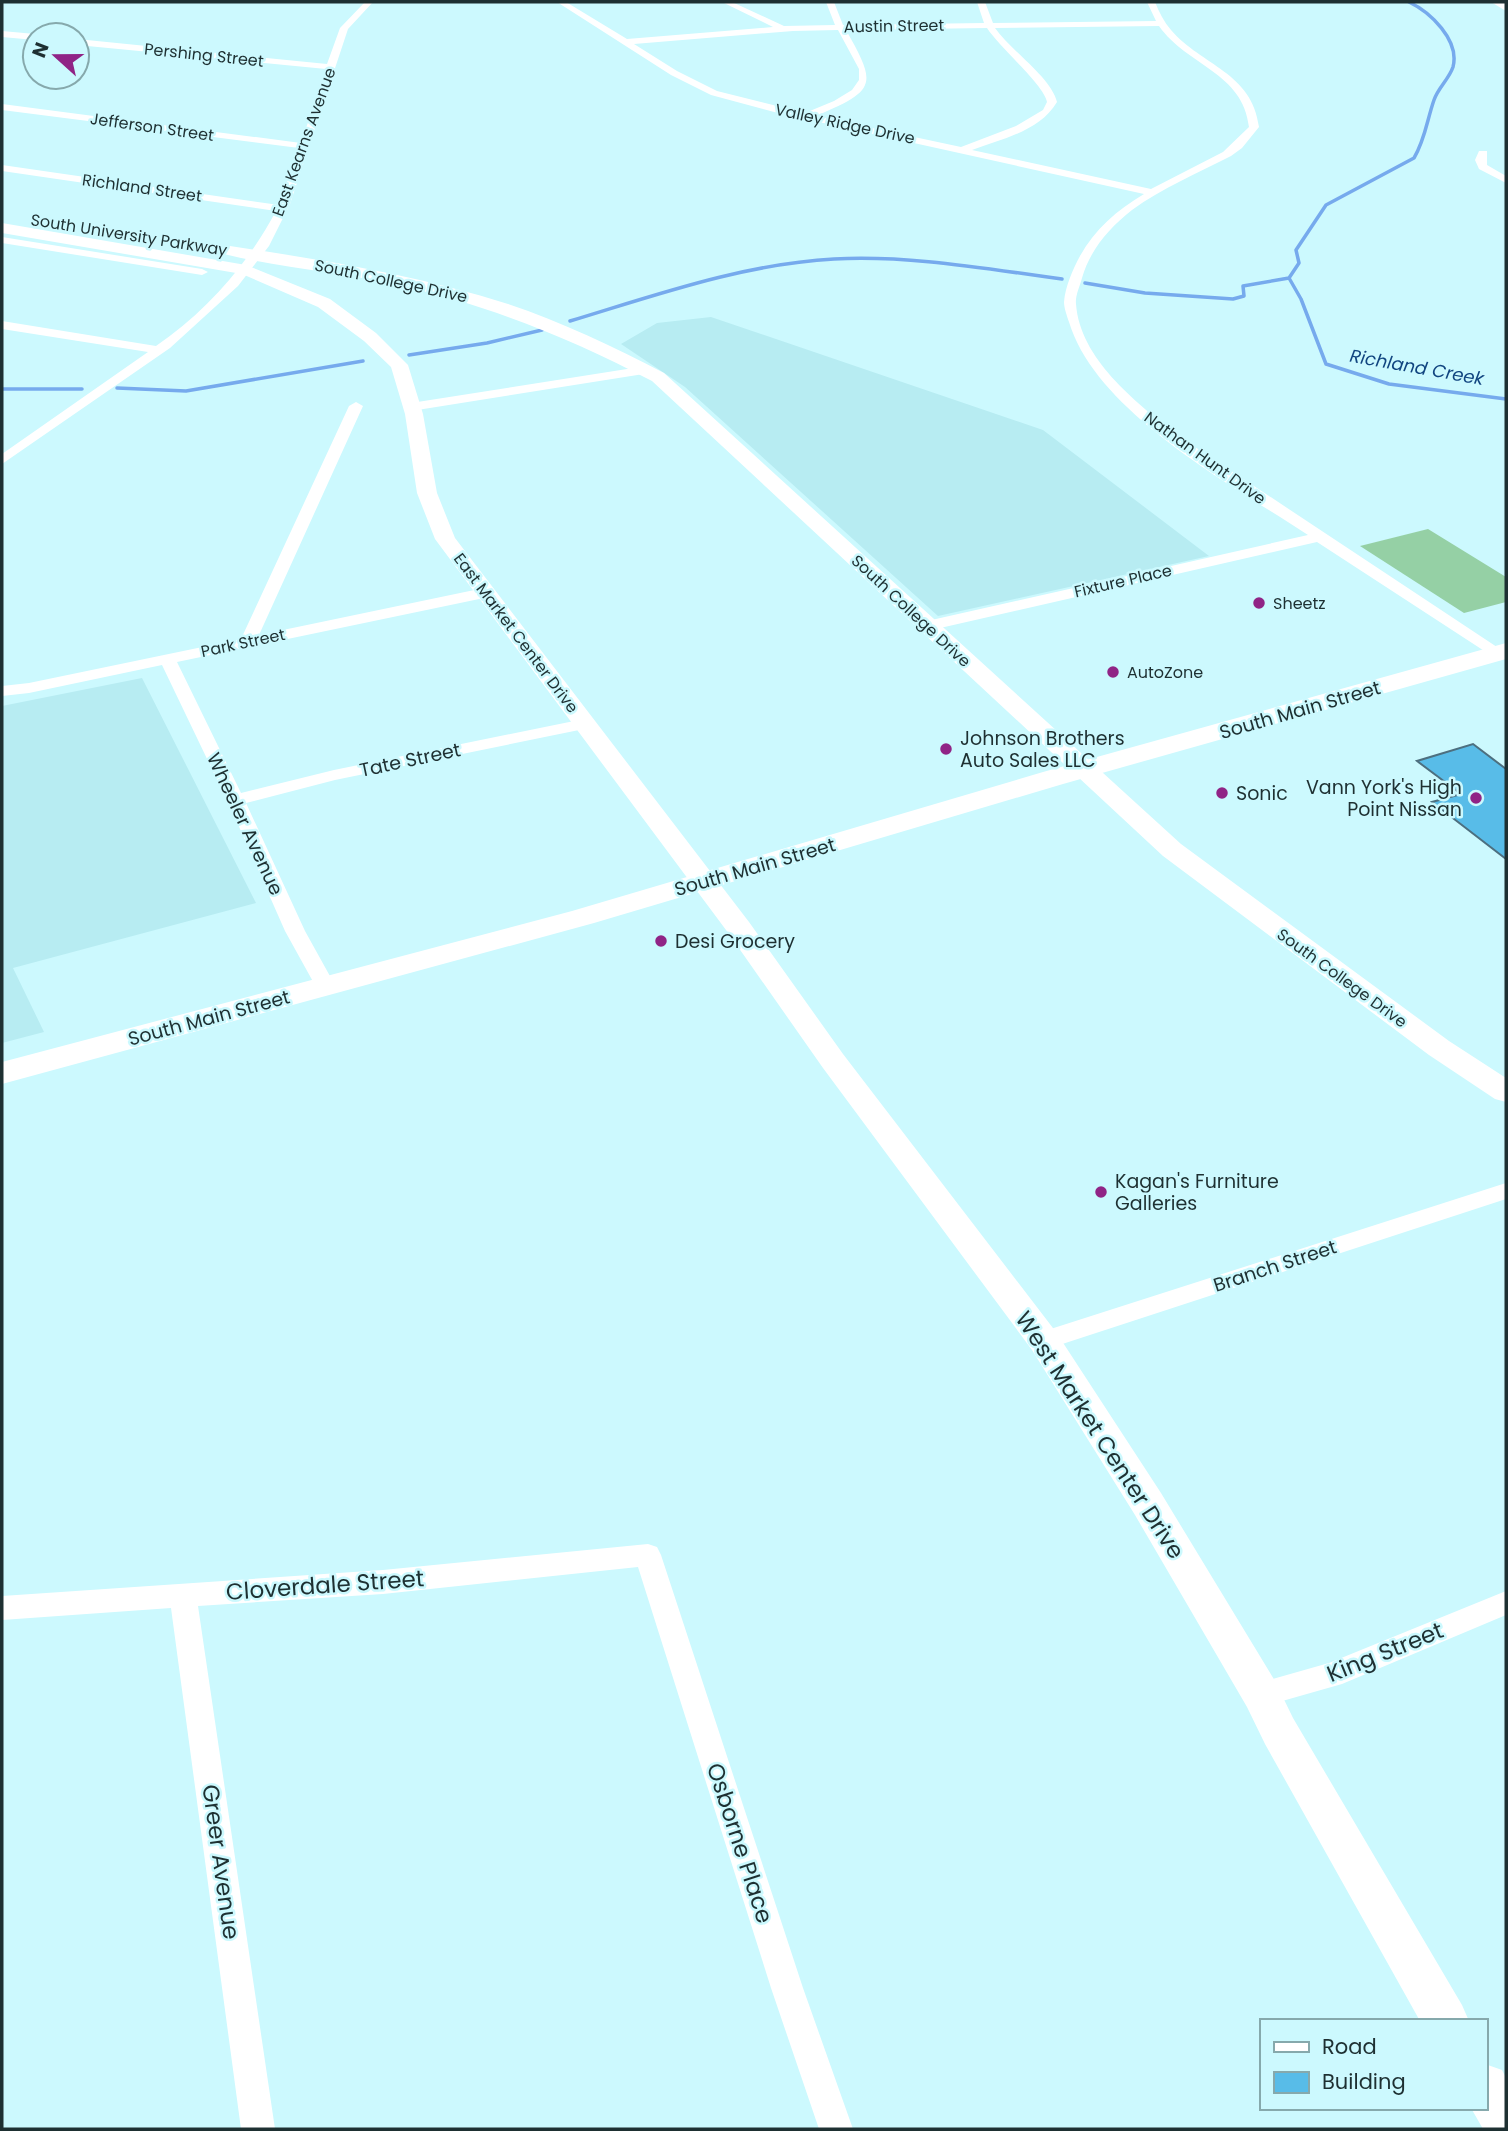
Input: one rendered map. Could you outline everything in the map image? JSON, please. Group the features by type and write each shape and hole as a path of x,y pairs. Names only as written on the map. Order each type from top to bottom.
{"highway":[{"path":"1499,2 1506,6"}],"main road":[{"name":"South University Parkway","path":"2,214 251,262"},
{"name":"South University Parkway","path":"2,228 251,262"},
{"name":"South College Drive","path":"251,262 446,290 548,323 594,342 658,377 1183,858 1429,1041 1506,1092"},
{"name":"East Market Center Drive","path":"251,262 324,303 370,337 399,365 411,407 427,493 445,540 704,882"},
{"name":"South Main Street","path":"2,1073 704,882 1085,769 1502,652"},
{"name":"West Market Center Drive","path":"704,882 833,1060 1044,1341 1148,1504 1261,1694 1279,1731 1445,2019"},
{"path":"1487,2090 1506,2122"}],"street":[{"name":"East Kearns Avenue","path":"2,460 158,350 229,289 251,262 281,208 344,28 369,2"},
{"name":"Valley Ridge Drive","path":"561,2 674,73 714,93 1150,192"},
{"path":"726,2 782,28"},
{"path":"807,116 849,98 862,84 863,64 830,2"},
{"path":"962,150 1033,123 1051,107 1054,100 1044,85 1008,51 986,20 981,2"},
{"name":"Nathan Hunt Drive","path":"1151,2 1161,23 1172,36 1234,84 1252,108 1254,127 1244,140 1227,154 1150,192 1113,219 1081,265 1070,304 1082,344 1110,384 1168,436 1319,537 1502,652"},
{"name":"Austin Street","path":"627,42 782,28 1161,23"},
{"path":"3,35 21,36"},
{"name":"Pershing Street","path":"91,43 331,67"},
{"name":"Jefferson Street","path":"2,107 303,146"},
{"path":"1482,153 1480,163 1483,167 1506,180"},
{"name":"Richland Street","path":"2,168 281,208"},
{"path":"2,240 202,272"},
{"path":"2,325 158,350"},
{"path":"411,407 646,370"},
{"path":"248,642 356,406"},
{"name":"Fixture Place","path":"927,626 1319,537"},
{"name":"Park Street","path":"2,691 484,593"},
{"name":"Wheeler Avenue","path":"167,659 236,800 295,931 326,987"},
{"name":"Tate Street","path":"236,800 334,775 584,724"},
{"name":"Branch Street","path":"1044,1341 1506,1191"},
{"name":"Cloverdale Street","path":"2,1608 383,1582 648,1555"},
{"name":"Osborne Place","path":"648,1555 787,1988 836,2129"},
{"name":"Greer Avenue","path":"183,1595 258,2129"},
{"name":"King Street","path":"1261,1694 1332,1675 1506,1603"}],"shaded area":[{"path":"711,317 1043,430 1209,556 938,616 685,387 621,344 657,323"},
{"path":"142,678 256,903 13,968 44,1032 2,1043 2,706"}],"green space":[{"path":"1428,529 1506,577 1506,602 1464,613 1360,546"}],"building":[{"name":"Vann York's High Point Nissan","path":"1473,744 1506,769 1506,859 1432,802 1461,794 1417,761"}],"waterway":[{"name":"Richland Creek","path":"1289,278 1299,263 1296,250 1326,205 1414,158 1421,144 1434,100 1453,67 1454,57 1448,37 1442,28 1409,2"},
{"path":"570,321 733,274 834,259 920,261 1062,279"},
{"path":"1085,283 1145,293 1233,299 1244,296 1243,286 1289,278"},
{"name":"Richland Creek","path":"1289,278 1301,299 1326,364 1389,384 1506,399"},
{"path":"409,355 487,343 542,330"},
{"path":"117,388 186,391 363,361"},
{"path":"2,389 82,389"}],"place":[{"name":"Sheetz","path":"1259,603"},
{"name":"AutoZone","path":"1113,672"},
{"name":"Johnson Brothers Auto Sales LLC","path":"946,749"},
{"name":"Sonic","path":"1222,793"},
{"name":"Vann York's High Point Nissan","path":"1476,798"},
{"name":"Desi Grocery","path":"661,941"},
{"name":"Kagan's Furniture Galleries","path":"1101,1192"}]}
